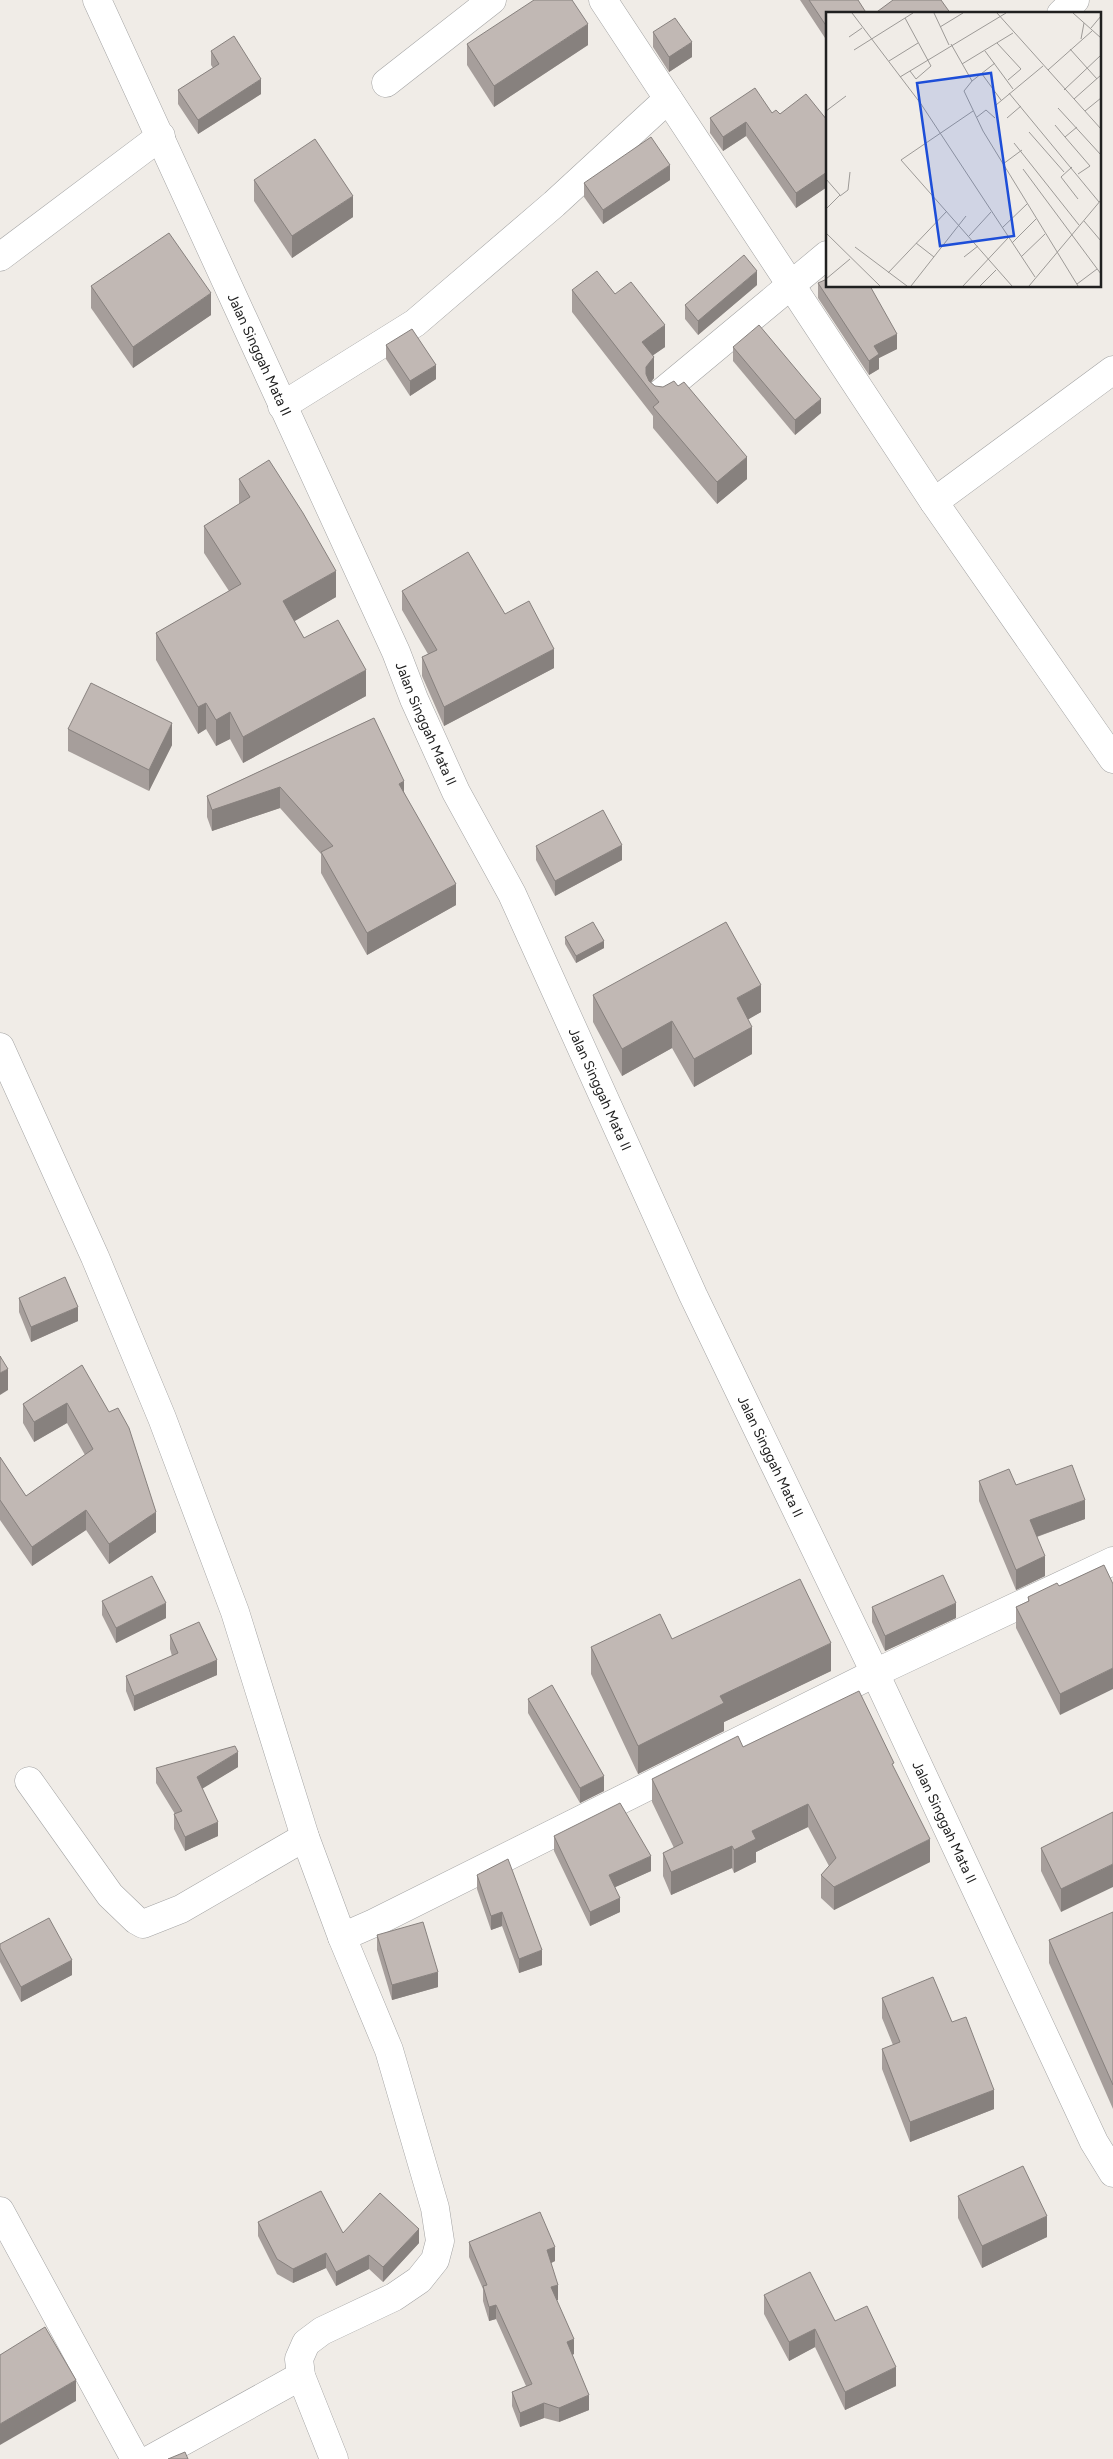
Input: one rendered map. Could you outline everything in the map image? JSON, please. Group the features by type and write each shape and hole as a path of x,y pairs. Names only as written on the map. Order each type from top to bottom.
{"street":[{"name":"Jalan Singgah Mata II","path":"97,0 396,652 414,698 456,792 512,894 693,1295 875,1673 1085,2125 1113,2173"},
{"path":"386,83 492,0"},
{"path":"603,0 934,502 1113,760"},
{"path":"1063,12 1076,0"},
{"path":"282,406 415,323 554,204 668,99"},
{"path":"0,257 161,136"},
{"path":"661,393 826,256"},
{"path":"934,502 1113,370"},
{"path":"0,1047 8,1087 95,1257 162,1418 235,1612 305,1837 357,1930 389,2050 435,2208 440,2241 435,2260 420,2280 394,2297 322,2331 306,2343 298,2358 301,2376 334,2459"},
{"path":"357,1930 875,1673 1113,1561"},
{"path":"29,1781 110,1895 136,1920 143,1924 181,1909 305,1837"},
{"path":"0,2212 135,2459"},
{"path":"151,2459 301,2376"}],"building":[{"path":"534,0 572,0 588,24 494,86 467,44"},
{"path":"809,0 858,0 866,12 826,12 826,26"},
{"path":"893,0 941,0 950,12 877,12"},
{"path":"675,18 692,42 669,57 653,32"},
{"path":"234,36 261,79 198,120 178,90 219,64 211,51"},
{"path":"755,88 772,113 776,110 780,114 806,94 826,119 826,173 796,193 746,122 723,137 710,118"},
{"path":"651,137 670,165 603,210 584,183"},
{"path":"315,139 353,196 292,236 254,180"},
{"path":"169,233 211,293 133,347 91,286"},
{"path":"744,255 757,271 698,321 685,305"},
{"path":"597,271 615,294 631,282 665,325 642,342 654,357 646,367 649,381 655,386 663,387 674,381 678,386 684,382 747,457 717,482 653,407 659,402 572,290"},
{"path":"826,279 826,288 871,288 897,334 874,346 879,354 869,361 818,283"},
{"path":"759,325 821,399 795,420 733,347"},
{"path":"412,329 436,365 410,381 386,345"},
{"path":"269,460 303,513 336,571 283,601 304,638 338,620 366,670 243,737 230,712 216,720 206,703 198,707 156,633 241,584 204,526 250,497 239,479"},
{"path":"468,552 505,614 529,601 554,649 444,707 422,657 437,650 402,591"},
{"path":"91,683 172,723 149,770 68,729"},
{"path":"374,718 404,781 399,784 456,884 367,933 321,852 333,846 280,787 212,810 207,796"},
{"path":"603,810 622,845 555,881 536,846"},
{"path":"593,922 604,941 576,956 565,937"},
{"path":"726,922 761,985 737,998 752,1027 694,1059 672,1021 622,1049 593,995"},
{"path":"65,1277 78,1307 31,1327 19,1298"},
{"path":"0,1356 8,1369 0,1373"},
{"path":"82,1365 109,1412 118,1408 129,1428 156,1512 109,1544 86,1510 32,1547 0,1500 0,1457 26,1496 93,1449 67,1403 34,1422 23,1404"},
{"path":"1072,1465 1085,1500 1030,1520 1045,1556 1016,1570 979,1481 1009,1469 1016,1485"},
{"path":"1104,1565 1113,1584 1113,1668 1060,1694 1016,1607 1029,1601 1028,1597 1057,1583 1059,1586"},
{"path":"943,1575 956,1603 885,1636 872,1607"},
{"path":"152,1576 166,1603 116,1628 102,1601"},
{"path":"800,1579 831,1643 720,1696 724,1703 638,1746 591,1647 660,1614 672,1639"},
{"path":"199,1622 217,1660 134,1696 126,1676 178,1653 170,1635"},
{"path":"552,1685 604,1776 580,1788 528,1699"},
{"path":"859,1691 894,1763 892,1764 930,1839 834,1887 821,1875 836,1858 808,1804 752,1831 756,1839 734,1850 732,1846 671,1872 663,1853 683,1843 652,1779 738,1736 743,1747"},
{"path":"235,1746 238,1752 197,1777 218,1822 185,1837 174,1814 182,1811 156,1768"},
{"path":"620,1803 651,1856 609,1875 620,1898 590,1912 554,1836"},
{"path":"1113,1812 1113,1864 1061,1889 1041,1848"},
{"path":"508,1859 542,1950 519,1959 502,1912 491,1916 477,1875"},
{"path":"1113,1912 1113,2085 1049,1940"},
{"path":"49,1918 72,1960 21,1987 0,1948 0,1944"},
{"path":"423,1922 438,1972 392,1985 377,1935"},
{"path":"933,1977 952,2022 966,2017 994,2090 910,2122 882,2049 900,2042 882,1998"},
{"path":"1023,2166 1047,2216 982,2246 958,2196"},
{"path":"321,2191 343,2233 380,2193 419,2229 383,2267 369,2255 336,2272 326,2253 293,2269 277,2259 258,2222"},
{"path":"540,2212 555,2247 547,2250 558,2285 551,2287 574,2339 567,2342 589,2395 559,2408 544,2403 520,2413 512,2392 532,2384 496,2305 489,2307 483,2286 487,2285 469,2242"},
{"path":"810,2272 835,2321 867,2306 896,2367 845,2392 815,2329 789,2342 764,2295"},
{"path":"45,2327 76,2380 0,2424 0,2355"},
{"path":"185,2452 188,2459 168,2459"}]}
